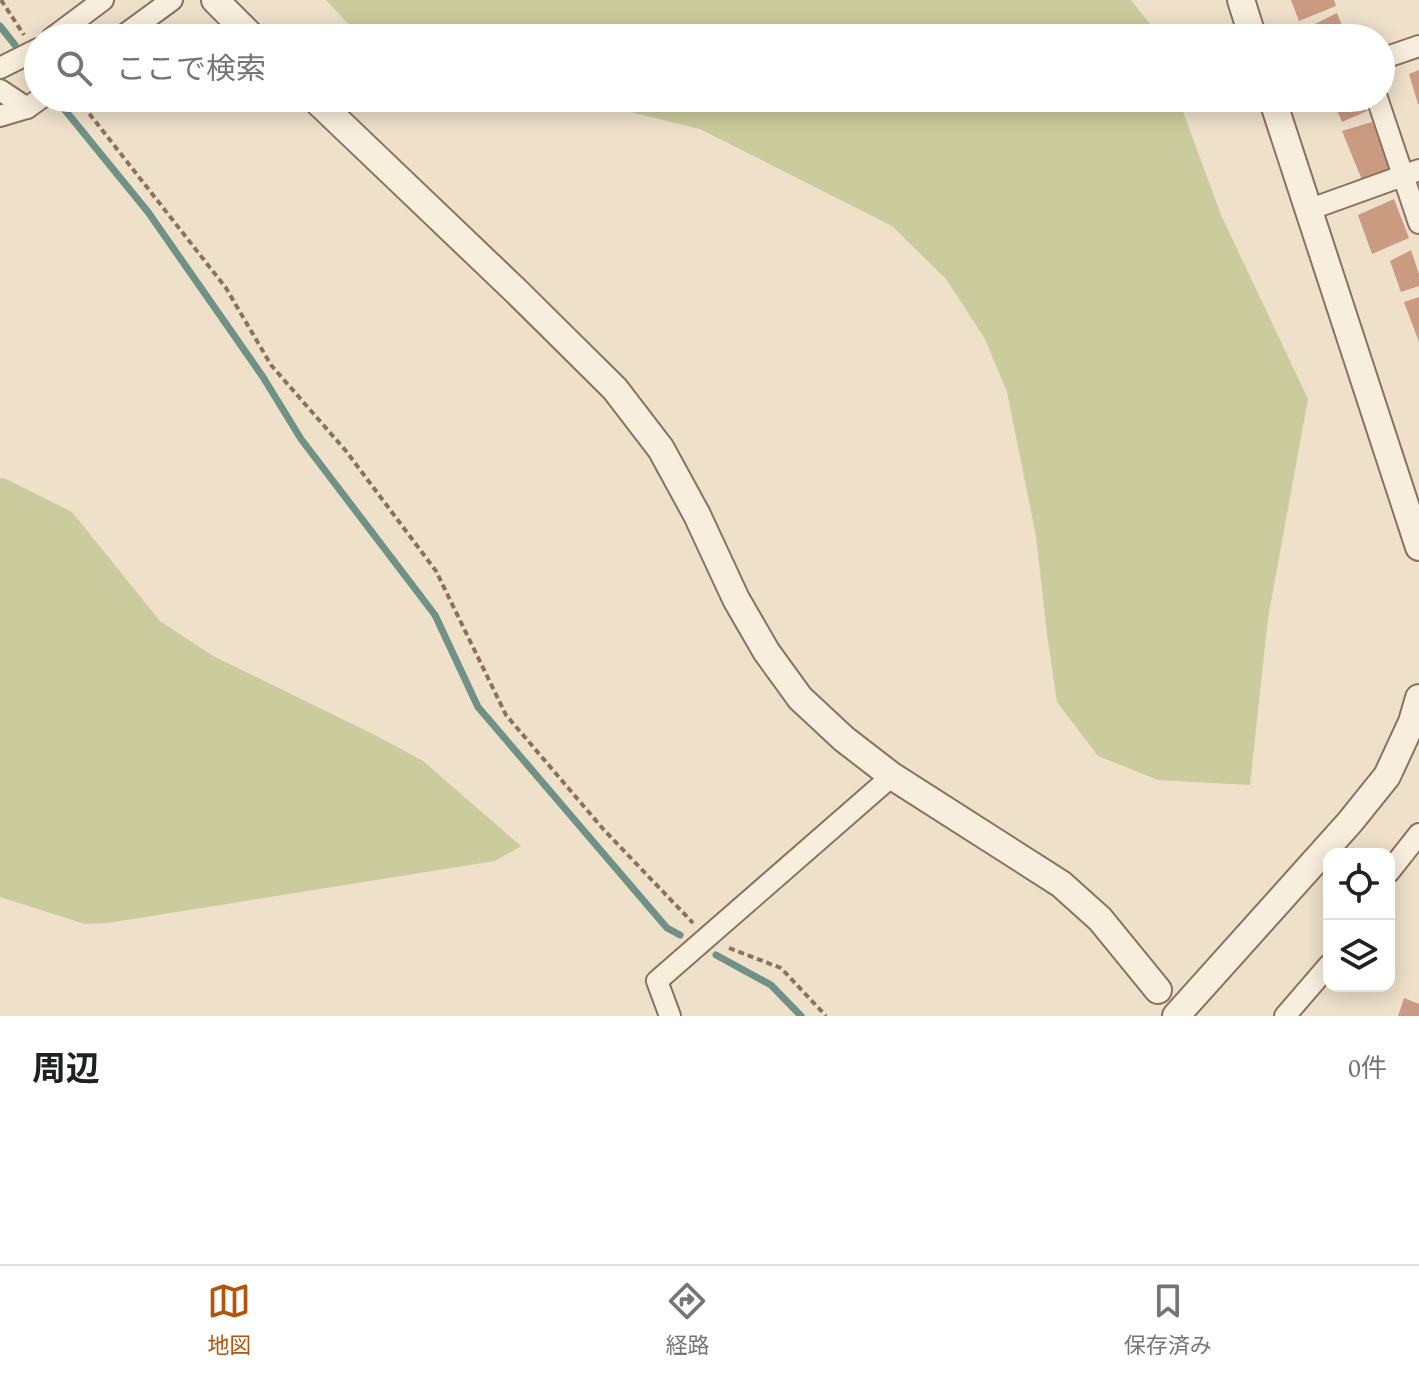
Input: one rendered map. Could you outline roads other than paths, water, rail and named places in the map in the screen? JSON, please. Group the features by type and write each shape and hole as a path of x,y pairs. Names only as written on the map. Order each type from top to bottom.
{"street":[{"path":"71,24 103,0"},
{"path":"139,24 172,0"},
{"path":"215,0 239,24"},
{"path":"1241,0 1249,24"},
{"path":"1395,54 1419,46"},
{"path":"0,68 24,56"},
{"path":"0,90 24,99"},
{"path":"0,116 24,107"},
{"path":"329,112 615,389 661,449 697,515 736,599 766,651 800,698 844,739 892,776 1061,884 1100,919 1158,990"},
{"path":"1276,112 1419,547"},
{"path":"1383,112 1411,172 1419,223"},
{"path":"1308,210 1411,172"},
{"path":"1176,1016 1350,822 1387,776 1412,722 1419,698"},
{"path":"670,1016 657,981 892,776"},
{"path":"1395,864 1419,834"},
{"path":"1285,1016 1323,972"}],"waterway":[{"path":"0,26 15,45"},
{"path":"67,112 148,212 263,377 301,439 435,615 478,707 667,928 680,935"},
{"path":"716,955 771,985 801,1016"}]}
